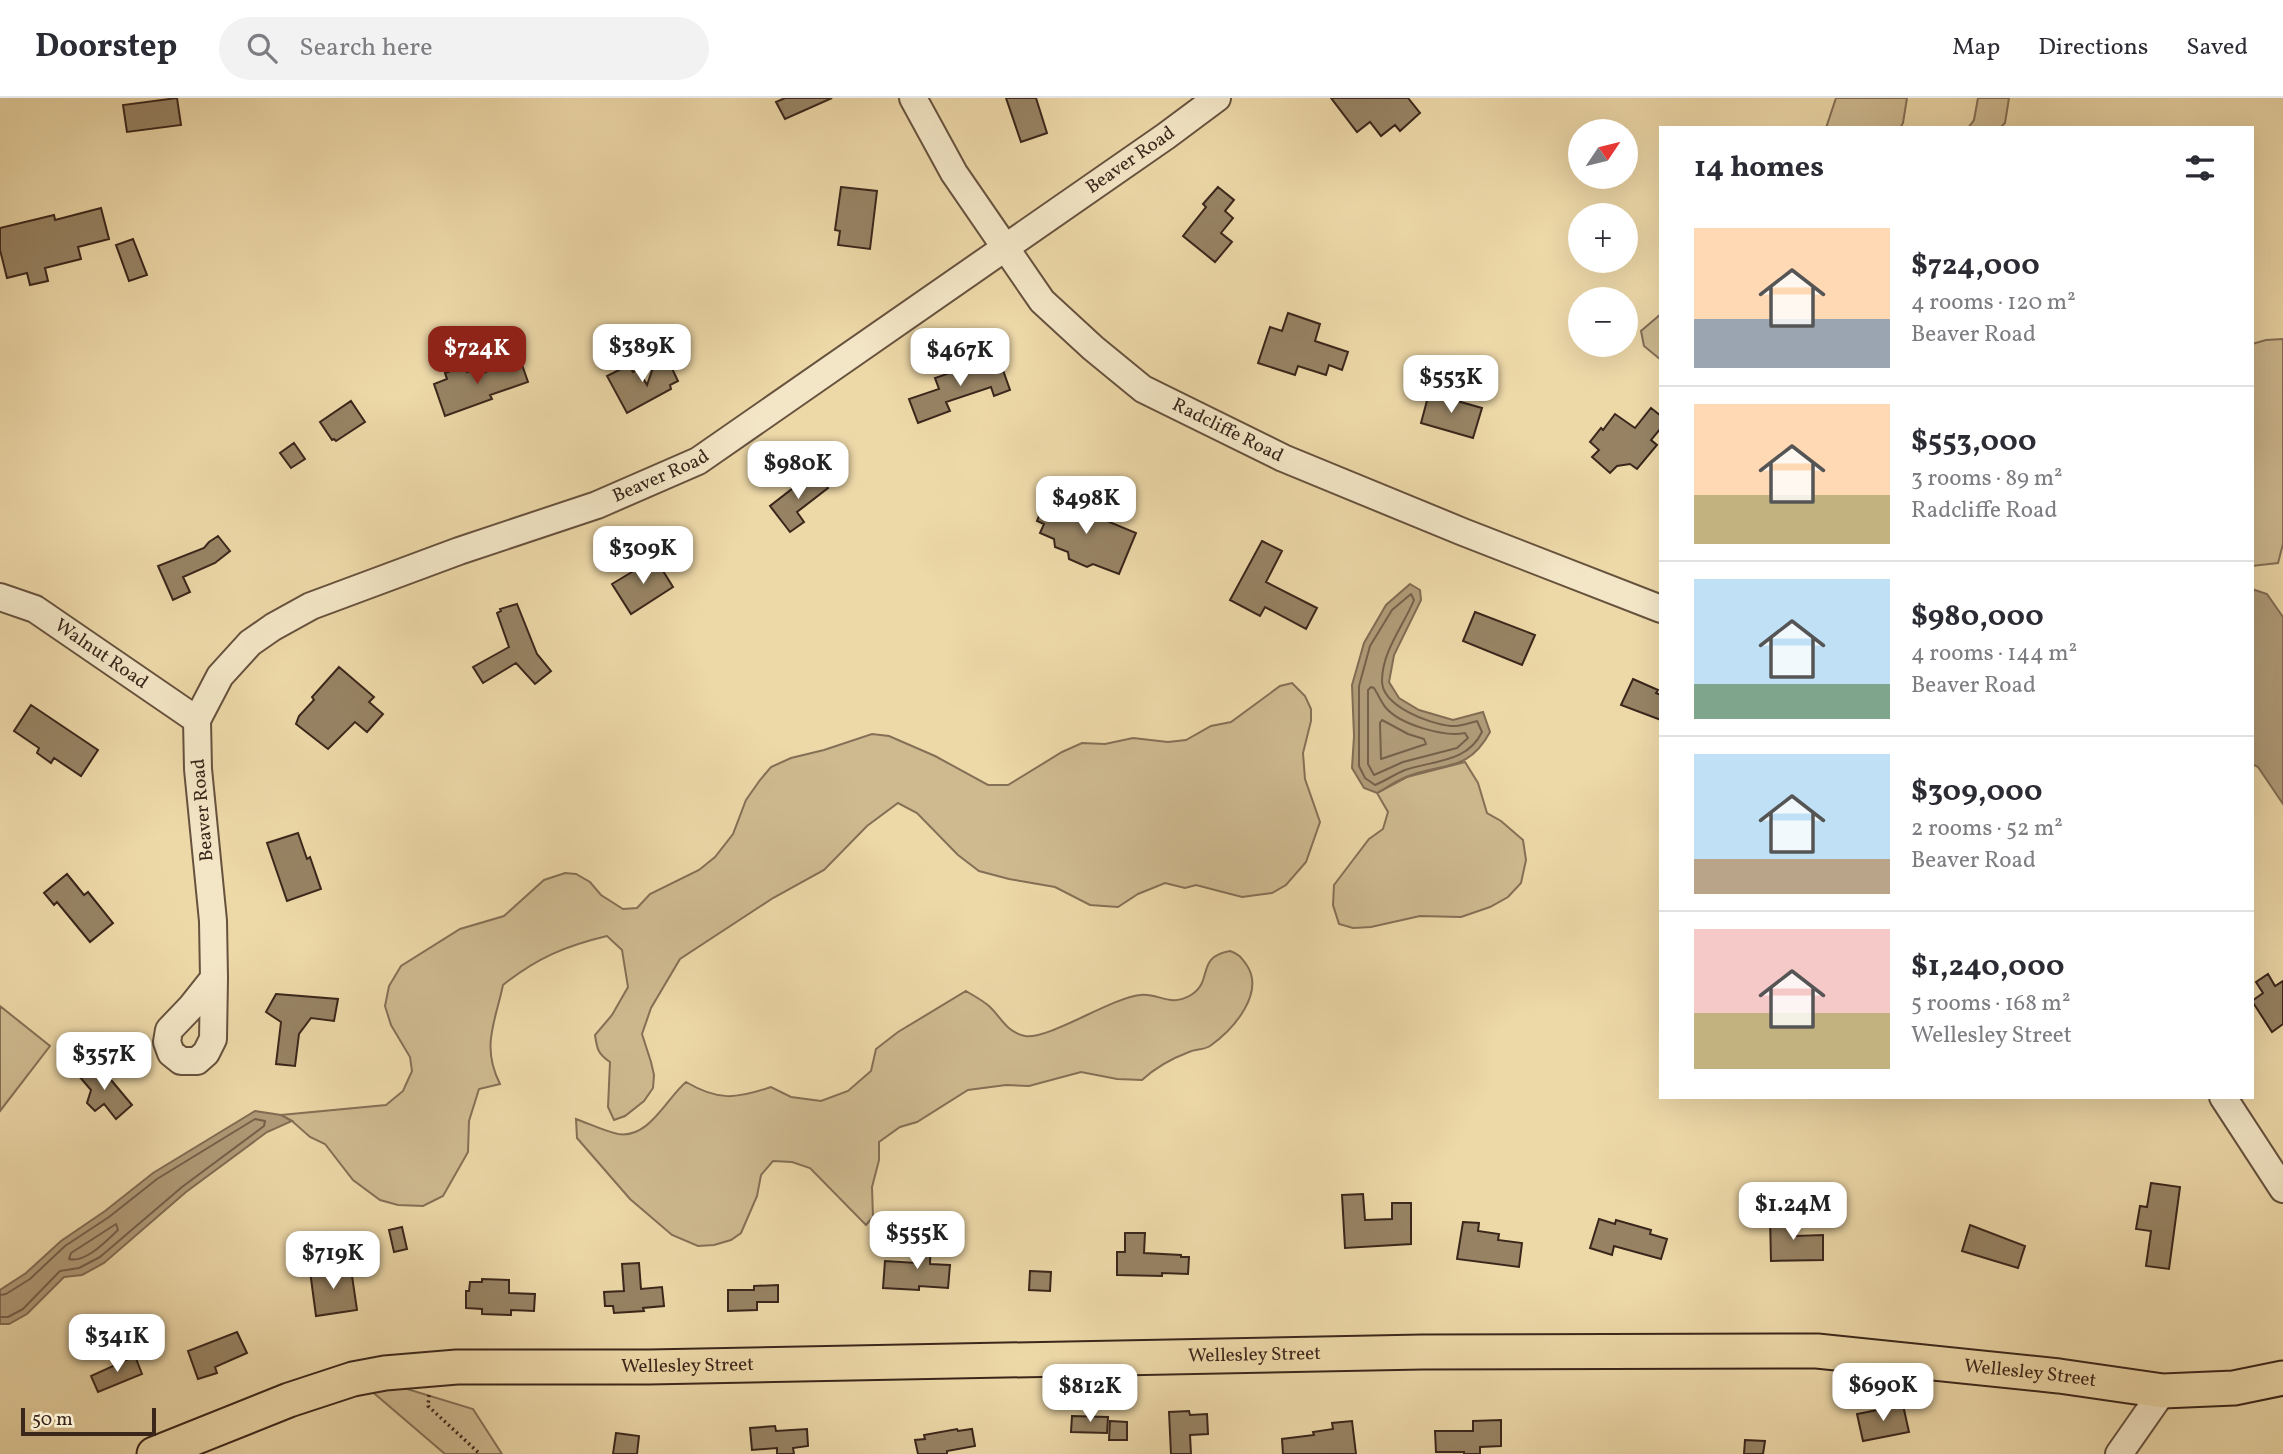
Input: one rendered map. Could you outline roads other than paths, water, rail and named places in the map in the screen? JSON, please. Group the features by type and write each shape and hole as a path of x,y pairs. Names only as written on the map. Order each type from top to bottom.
{"main road":[{"name":"Wellesley Street","path":"154,1454 320,1388 385,1373 433,1368 649,1367 1422,1352 1817,1351 2163,1391 2234,1388 2283,1378"}],"street":[{"name":"Radcliffe Road","path":"913,98 954,173 1042,301 1143,389 1283,458 1659,608"},
{"name":"Beaver Road","path":"214,978 213,921 198,769 197,720 220,676 250,643 311,606 459,551 597,505 698,461 1217,98"},
{"name":"Walnut Road","path":"0,597 35,609 197,720"},
{"path":"2224,1099 2283,1189"},
{"path":"2119,1454 2163,1391"}],"water":[{"path":"1410,584 1420,590 1421,600 1394,655 1389,682 1399,698 1419,710 1453,720 1483,712 1490,732 1482,745 1464,760 1419,772 1377,793 1364,788 1352,768 1352,685 1364,643 1386,605"},
{"path":"2254,590 2267,594 2283,617 2283,804 2254,765"},
{"path":"255,1111 281,1115 292,1121 267,1132 186,1192 104,1263 82,1275 64,1277 27,1314 9,1324 0,1324 0,1290 26,1273 61,1241 153,1173"}]}
